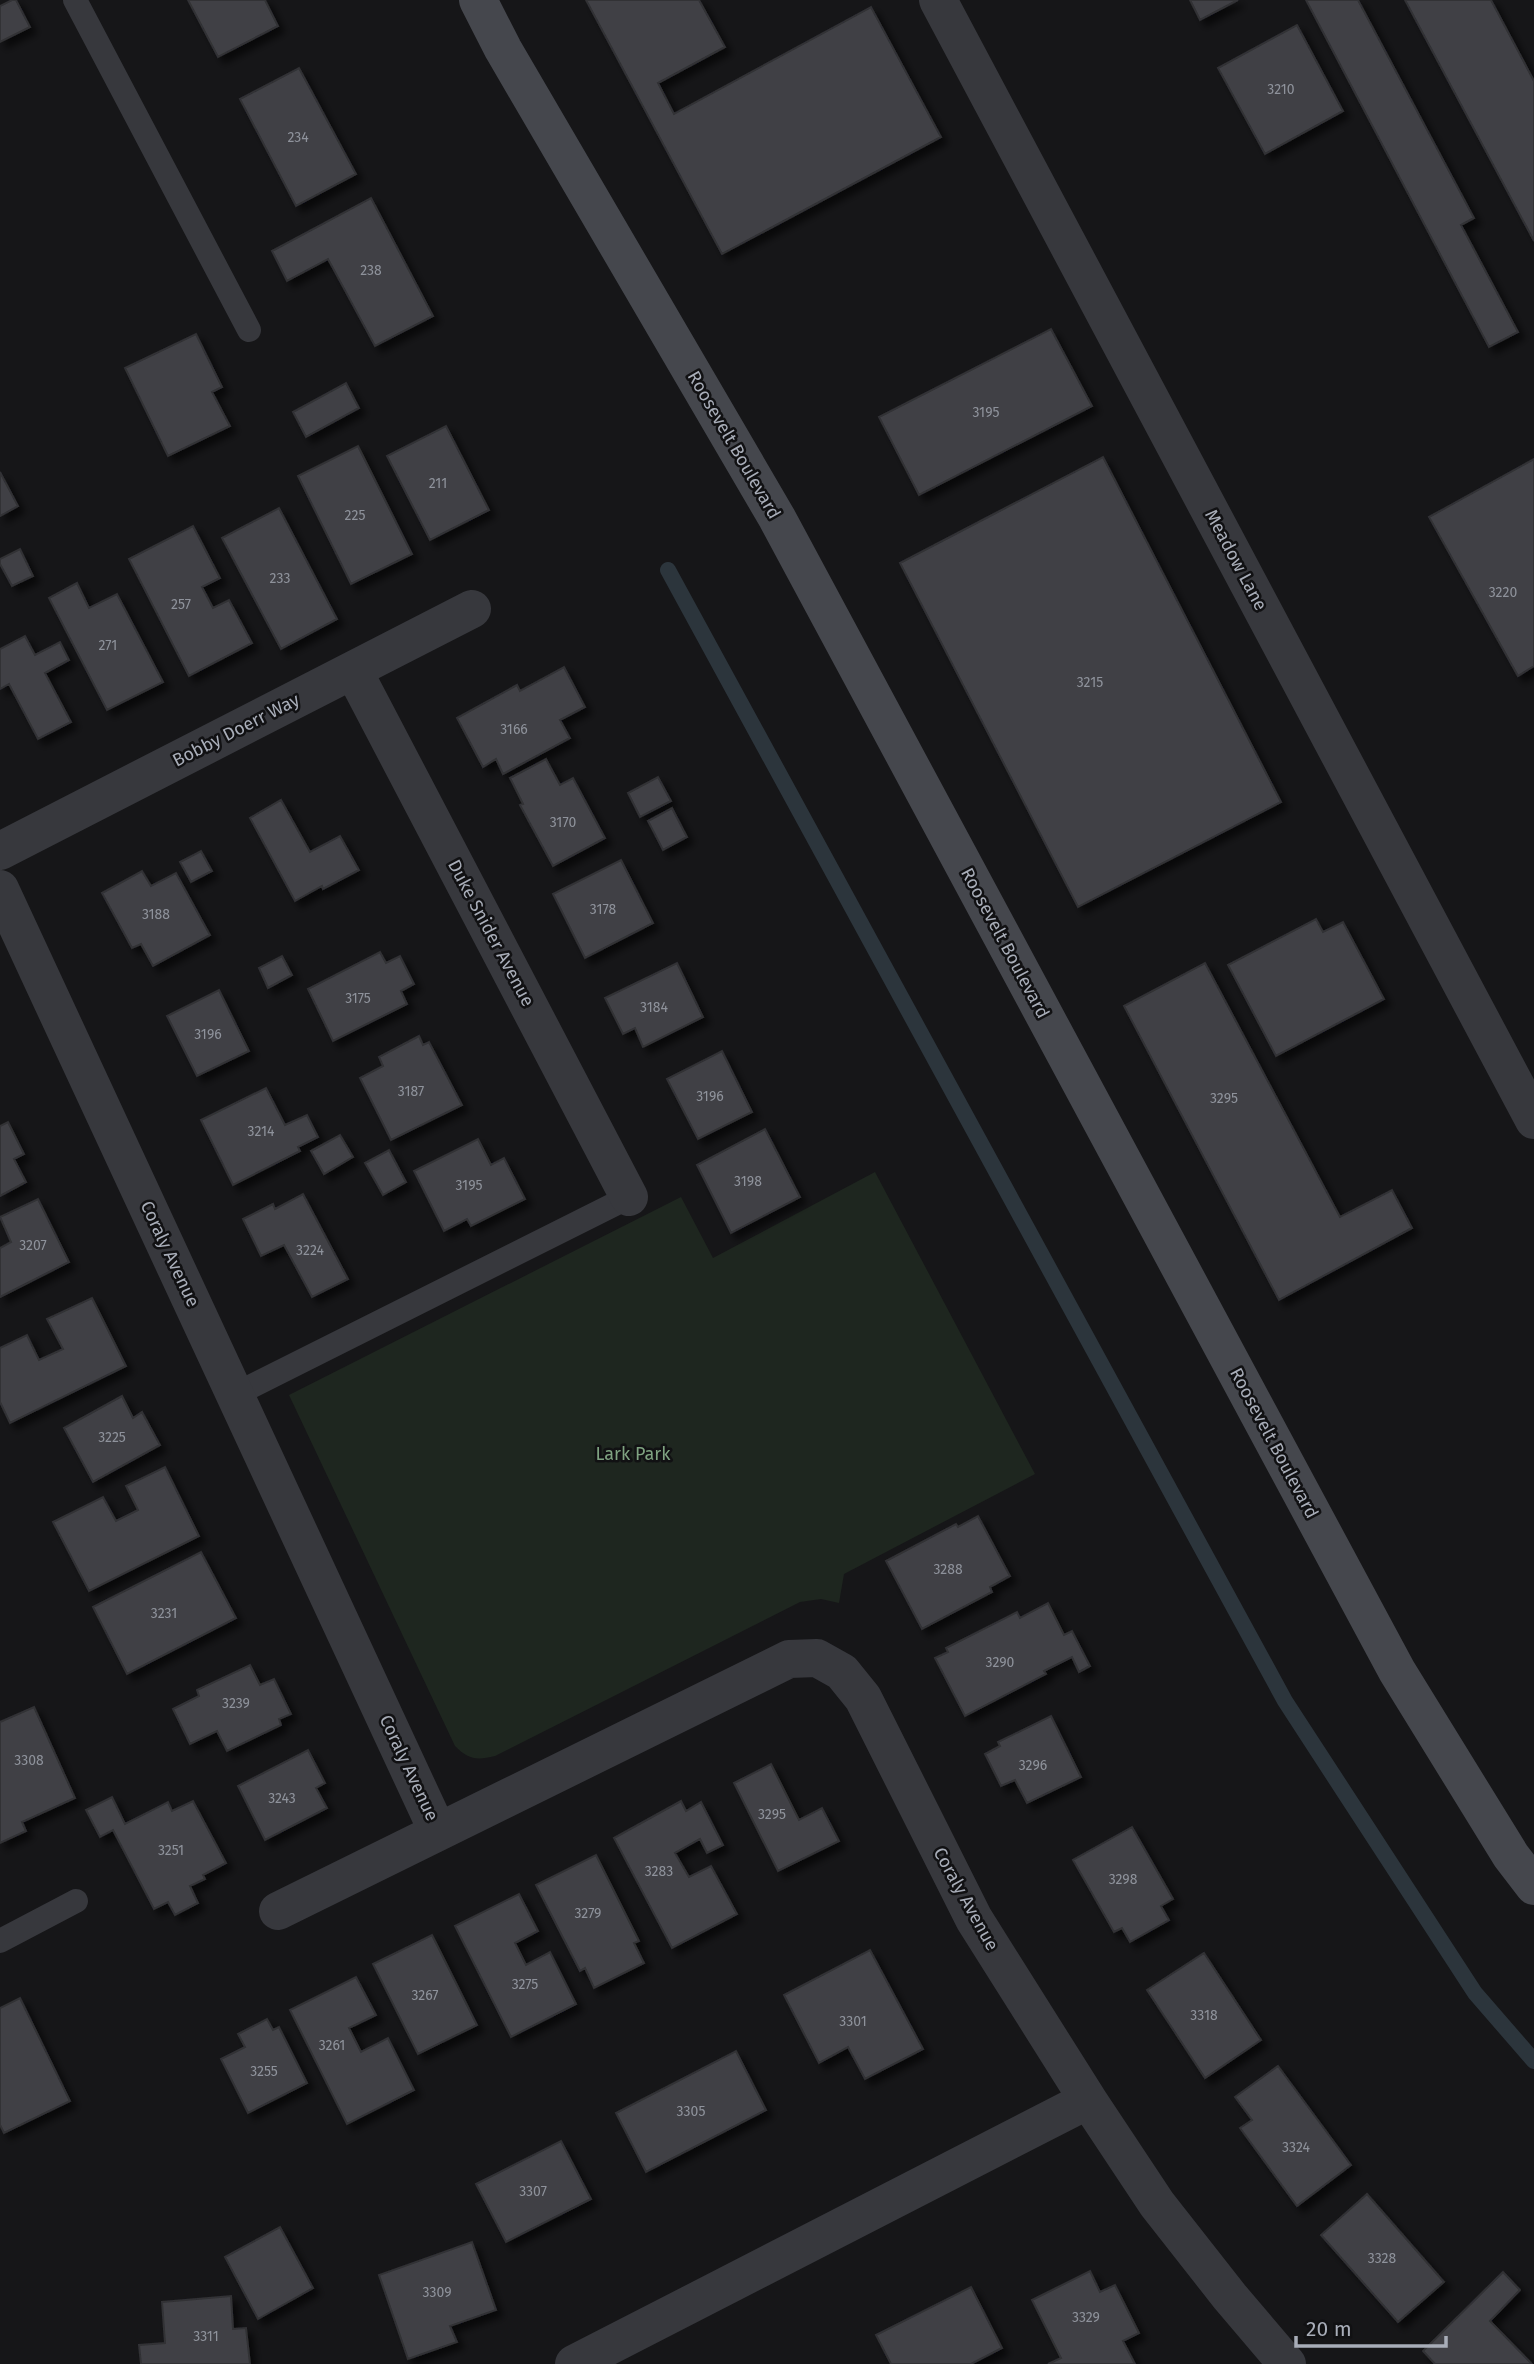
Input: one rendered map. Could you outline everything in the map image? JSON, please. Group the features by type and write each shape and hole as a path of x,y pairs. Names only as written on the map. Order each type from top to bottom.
{"main road":[{"name":"Roosevelt Boulevard","path":"478,0 503,48 777,518 1396,1671 1511,1856 1534,1886"}],"street":[{"name":"Meadow Lane","path":"938,0 1534,1120"},
{"name":"Bobby Doerr Way","path":"0,851 472,609"},
{"name":"Duke Snider Avenue","path":"353,670 629,1196"},
{"name":"Coraly Avenue","path":"0,889 438,1832 789,1659 817,1658 842,1672 863,1698 974,1919 1088,2100 1157,2204 1287,2364"},
{"path":"278,1912 438,1832"},
{"path":"574,2364 1088,2100"}],"lane":[{"path":"75,0 249,330"},
{"path":"236,1394 629,1196"},
{"path":"0,1941 76,1901"}],"green space":[{"name":"Lark Park","path":"875,1172 1035,1474 844,1574 839,1603 821,1599 800,1602 495,1756 473,1758 464,1754 455,1746 289,1395 681,1197 713,1258"}],"building":[{"path":"16,0 30,27 0,42 0,6"},
{"path":"188,0 265,0 278,26 218,57"},
{"path":"586,0 699,0 725,47 658,83 674,114 871,7 941,137 722,254"},
{"path":"1190,0 1238,0 1200,20"},
{"path":"1306,0 1358,0 1474,218 1461,225 1518,332 1489,347"},
{"path":"1405,0 1491,0 1534,81 1534,241"},
{"path":"1297,25 1343,111 1265,154 1218,68"},
{"path":"299,68 356,174 296,206 240,99"},
{"path":"371,198 433,316 375,346 328,259 287,281 272,251"},
{"path":"1051,329 1092,406 919,495 879,417"},
{"path":"196,334 222,387 212,392 230,426 168,456 125,368"},
{"path":"346,383 359,408 306,437 293,412"},
{"path":"446,426 489,510 430,540 387,456"},
{"path":"358,446 412,554 351,584 298,476"},
{"path":"1103,457 1281,802 1078,907 900,563"},
{"path":"1534,459 1534,666 1518,676 1429,517"},
{"path":"0,472 18,506 0,516"},
{"path":"279,508 337,619 281,649 222,538"},
{"path":"193,526 220,578 202,587 213,608 229,600 252,643 189,676 129,559"},
{"path":"20,549 33,576 12,586 0,559"},
{"path":"77,583 89,608 117,594 163,682 107,710 49,598"},
{"path":"25,636 35,655 60,642 69,660 45,673 71,722 38,739 9,684 0,689 0,649"},
{"path":"564,667 585,707 560,720 570,738 503,774 496,759 483,767 457,718 517,685 520,691"},
{"path":"546,759 560,785 573,778 605,838 553,866 520,805 523,804 510,778"},
{"path":"658,777 671,801 640,817 628,793"},
{"path":"281,800 310,852 340,836 359,870 295,901 250,818"},
{"path":"672,808 687,837 663,850 648,821"},
{"path":"201,851 212,871 191,882 180,862"},
{"path":"621,860 653,923 585,958 553,894"},
{"path":"142,871 151,886 176,873 210,935 153,966 141,944 132,948 102,893"},
{"path":"1316,919 1323,932 1343,922 1384,999 1276,1056 1228,965"},
{"path":"380,952 386,963 400,956 414,984 401,991 407,1004 333,1041 308,989"},
{"path":"282,956 292,975 268,988 259,968"},
{"path":"677,963 703,1017 643,1047 635,1028 623,1034 605,998"},
{"path":"1205,963 1340,1217 1392,1190 1412,1228 1279,1300 1124,1006"},
{"path":"219,990 249,1051 197,1076 167,1016"},
{"path":"419,1036 423,1045 429,1042 462,1105 391,1140 360,1078 383,1066 379,1057"},
{"path":"722,1051 752,1112 698,1139 667,1079"},
{"path":"266,1088 285,1125 307,1115 318,1137 298,1147 300,1151 233,1185 201,1120"},
{"path":"8,1122 24,1154 14,1159 26,1182 0,1196 0,1126"},
{"path":"765,1129 800,1197 731,1233 697,1165"},
{"path":"340,1135 353,1157 324,1174 311,1151"},
{"path":"478,1139 491,1165 504,1158 525,1199 471,1226 467,1219 444,1231 414,1171"},
{"path":"389,1150 406,1182 383,1195 365,1163"},
{"path":"303,1194 348,1279 312,1297 284,1245 261,1256 243,1219 273,1204 275,1209"},
{"path":"38,1199 69,1262 0,1297 0,1248 11,1242 0,1217"},
{"path":"92,1298 126,1366 10,1423 0,1402 0,1348 27,1335 39,1360 63,1349 47,1319"},
{"path":"122,1396 133,1418 142,1412 160,1445 93,1482 64,1428"},
{"path":"165,1467 199,1536 89,1591 53,1522 103,1497 116,1521 138,1510 126,1486"},
{"path":"978,1516 1010,1576 990,1587 992,1592 922,1629 886,1561 956,1524 958,1527"},
{"path":"201,1552 236,1618 127,1674 93,1607"},
{"path":"1048,1603 1064,1635 1072,1631 1090,1666 1079,1672 1072,1657 1044,1671 1046,1674 965,1716 935,1658 948,1652 946,1648 1017,1612 1020,1618"},
{"path":"250,1665 260,1685 274,1679 291,1714 279,1719 281,1725 227,1751 217,1731 190,1744 173,1709 199,1696 197,1690"},
{"path":"34,1707 75,1798 22,1822 26,1831 0,1843 0,1722"},
{"path":"1051,1716 1081,1777 1027,1803 1015,1780 1001,1786 985,1754 1000,1746 998,1742"},
{"path":"308,1750 325,1783 316,1788 327,1808 265,1840 238,1786"},
{"path":"771,1764 799,1820 822,1808 839,1841 778,1871 734,1783"},
{"path":"112,1797 125,1824 168,1802 172,1811 193,1801 226,1863 203,1875 205,1879 190,1886 198,1903 175,1915 168,1902 154,1909 113,1830 100,1837 86,1810"},
{"path":"681,1801 686,1811 701,1802 723,1845 707,1853 700,1839 675,1853 689,1877 711,1866 737,1914 672,1948 614,1838"},
{"path":"1132,1827 1173,1899 1161,1906 1169,1920 1130,1942 1122,1928 1114,1932 1073,1860"},
{"path":"596,1855 639,1941 634,1943 644,1963 594,1988 585,1968 580,1971 536,1885"},
{"path":"519,1894 538,1931 515,1943 526,1965 550,1952 576,2004 511,2037 455,1926"},
{"path":"432,1935 477,2025 418,2054 373,1964"},
{"path":"870,1950 923,2049 865,2079 848,2047 819,2063 784,1995"},
{"path":"1204,1953 1261,2040 1205,2078 1147,1990"},
{"path":"356,1977 376,2015 349,2028 361,2052 388,2038 414,2090 347,2124 290,2010"},
{"path":"20,1998 70,2101 4,2133 0,2125 0,2008"},
{"path":"267,2019 273,2030 279,2027 307,2083 248,2113 221,2059 245,2047 238,2034"},
{"path":"736,2051 766,2110 646,2172 616,2113"},
{"path":"1278,2066 1351,2165 1297,2206 1240,2128 1252,2120 1235,2097"},
{"path":"561,2141 591,2199 506,2242 476,2184"},
{"path":"1367,2194 1444,2282 1398,2322 1321,2235"},
{"path":"280,2227 313,2288 258,2319 225,2257"},
{"path":"472,2242 496,2310 450,2326 457,2342 408,2359 379,2275"},
{"path":"1090,2271 1100,2292 1115,2285 1139,2333 1123,2341 1135,2364 1048,2364 1061,2358 1032,2300"},
{"path":"1503,2272 1520,2290 1490,2321 1532,2364 1435,2364 1423,2351"},
{"path":"971,2287 1002,2348 971,2364 891,2364 876,2335"},
{"path":"231,2296 233,2329 246,2328 250,2364 141,2364 139,2345 165,2343 162,2302"}],"waterway":[{"path":"668,570 1285,1701 1475,1993 1534,2061"}]}
